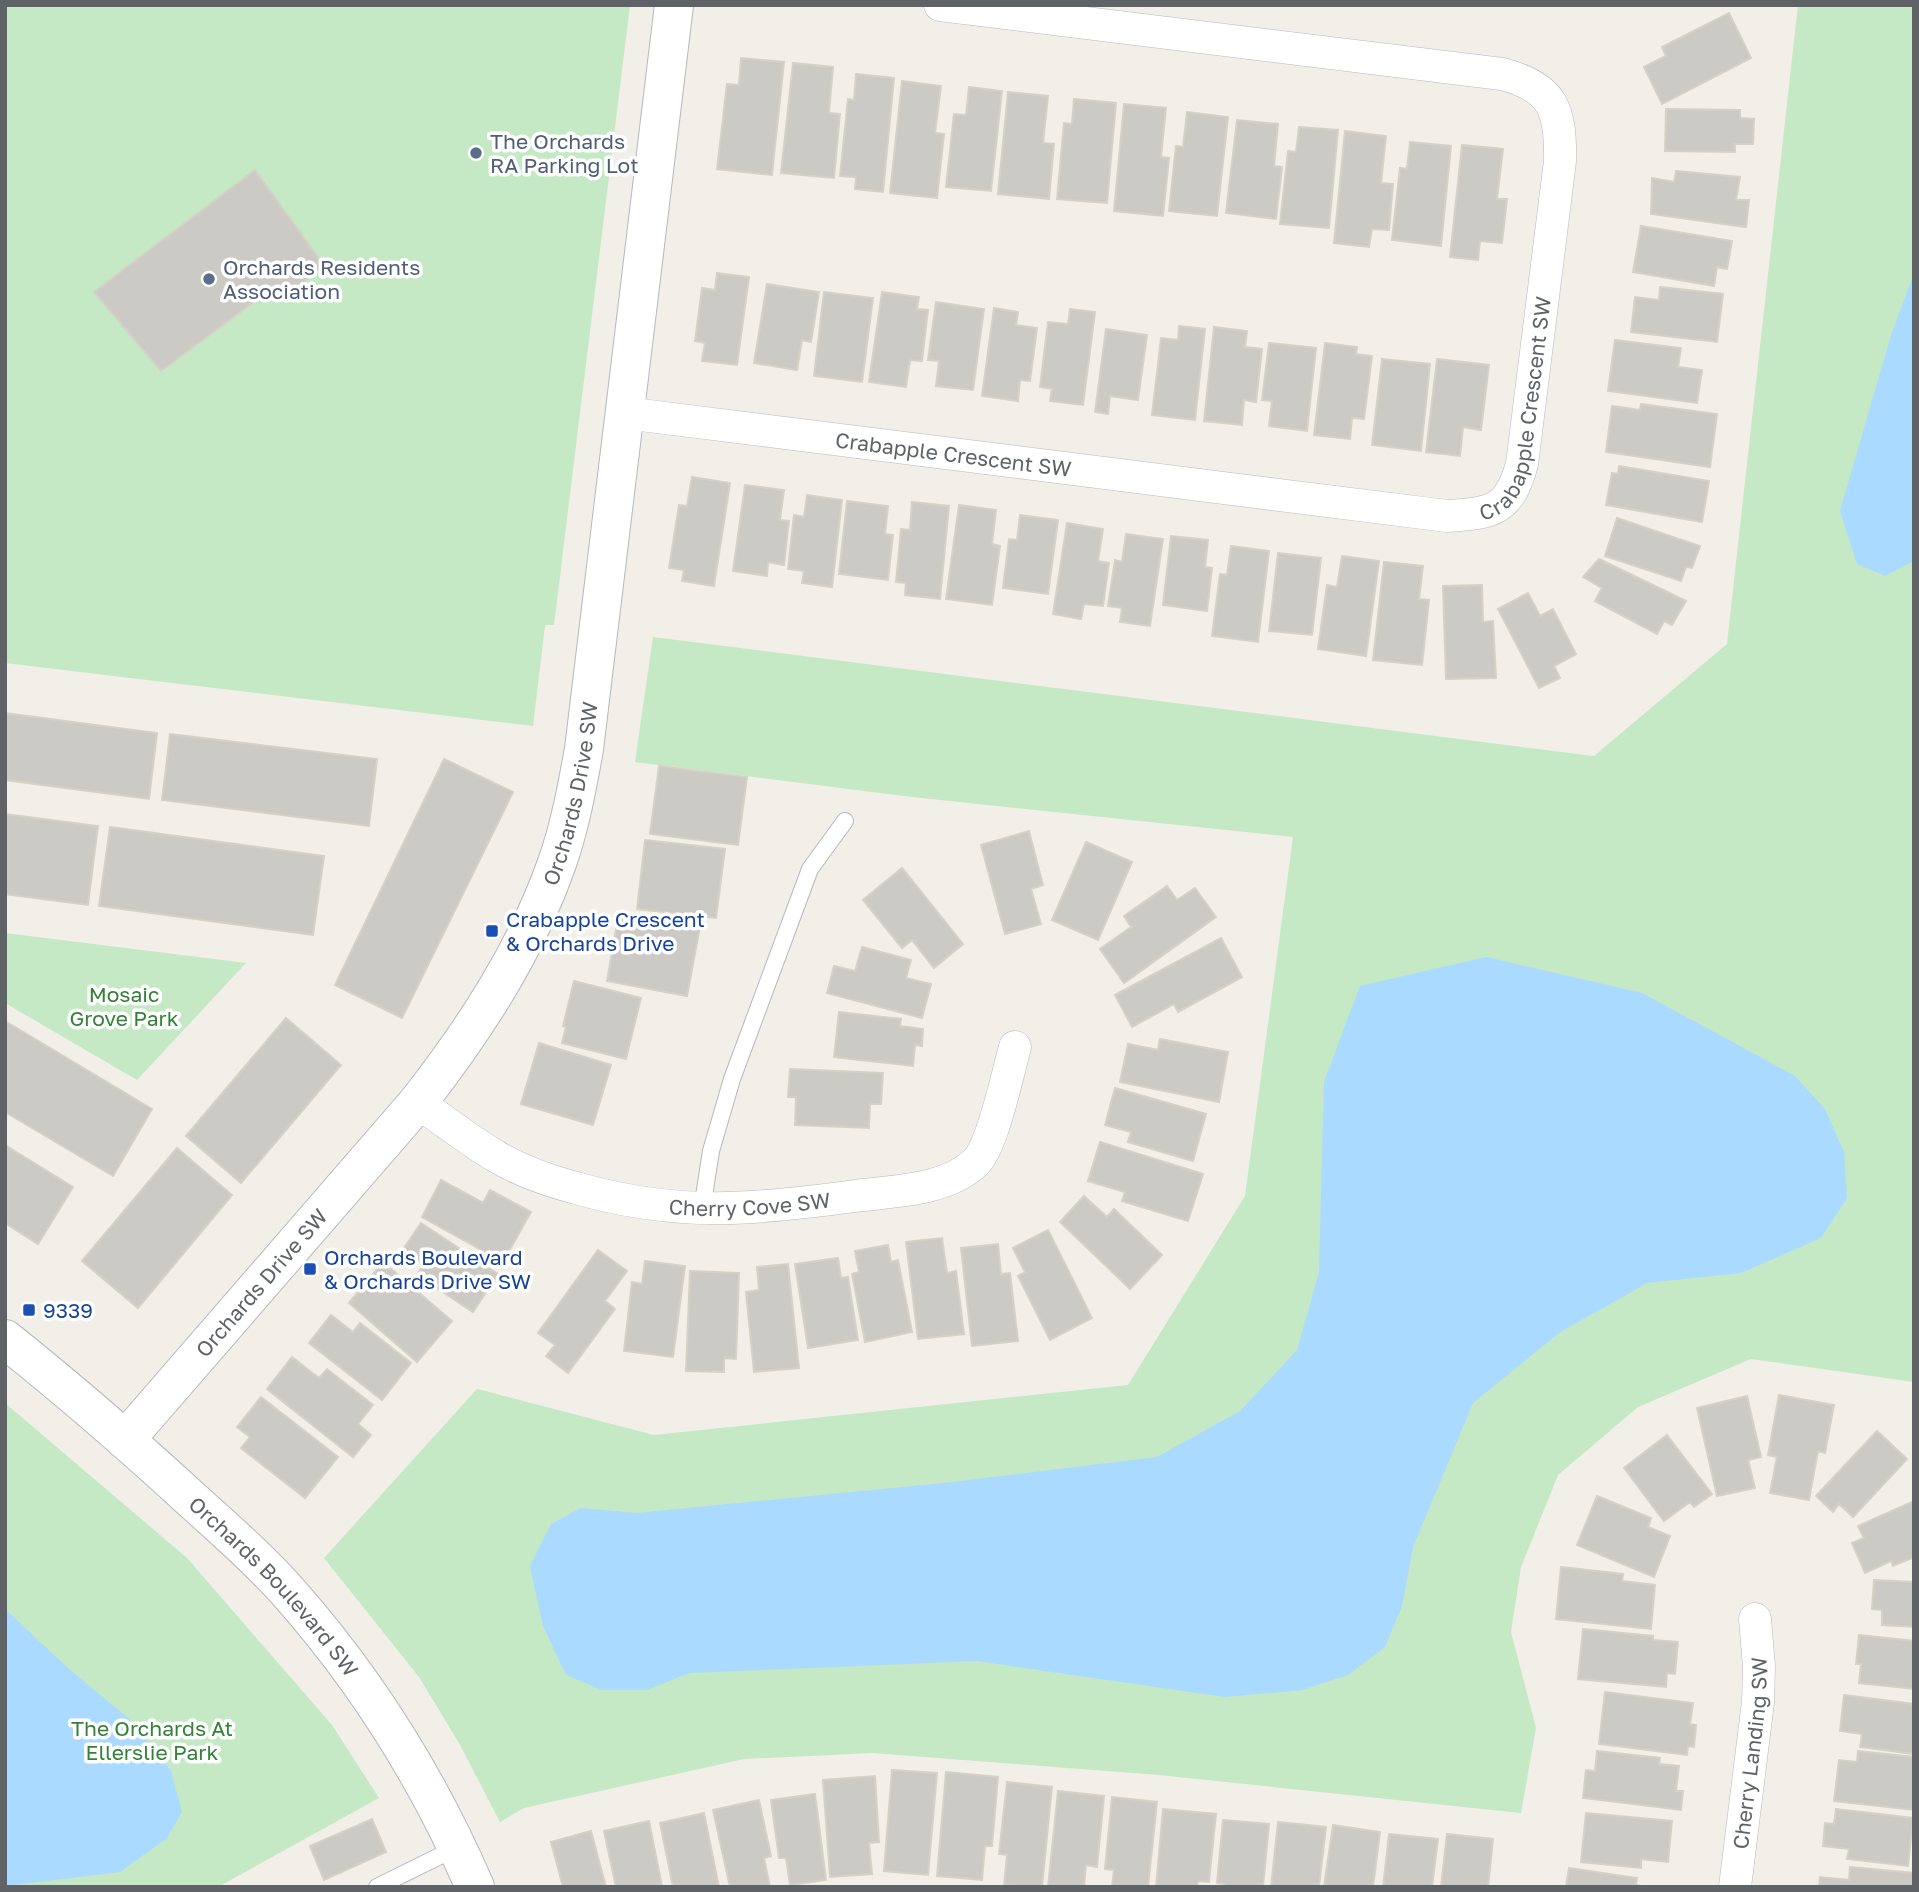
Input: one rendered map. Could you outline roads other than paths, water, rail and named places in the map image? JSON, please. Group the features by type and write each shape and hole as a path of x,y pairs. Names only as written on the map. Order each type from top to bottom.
{"street":[{"name":"Orchards Drive SW","path":"125,1440 418,1102 478,1020 512,963 539,909 557,863 568,826 584,749 674,5"},
{"name":"Crabapple Crescent SW","path":"625,413 1447,516 1485,512 1509,498 1517,483 1522,464 1560,161 1558,118 1550,101 1535,86 1520,78 1502,74 940,5"},
{"name":"Cherry Cove SW","path":"418,1102 484,1149 563,1185 664,1207 702,1209 777,1206 922,1187 947,1180 966,1170 979,1159 988,1141 1016,1047"},
{"name":"Orchards Boulevard SW","path":"5,1339 87,1405 244,1547 288,1591 379,1709 458,1847 475,1887"},
{"name":"Cherry Landing SW","path":"1735,1887 1758,1702 1759,1667 1755,1619"}],"lane":[{"path":"702,1209 711,1151 732,1079 810,869 845,821"},
{"path":"377,1887 458,1847"}],"water":[{"path":"1914,273 1914,561 1885,576 1857,564 1840,511 1891,335"},
{"path":"1486,957 1642,993 1795,1076 1825,1109 1844,1152 1847,1198 1821,1238 1741,1273 1647,1283 1559,1333 1473,1403 1413,1547 1402,1606 1385,1647 1348,1675 1302,1690 1225,1697 977,1661 690,1673 646,1690 602,1690 566,1675 543,1626 530,1566 551,1524 581,1508 637,1513 944,1483 1157,1457 1240,1411 1297,1350 1319,1272 1324,1082 1360,986"},
{"path":"5,1609 70,1670 128,1718 171,1771 182,1812 167,1838 120,1872 5,1886"}],"place":[{"name":"The Orchards RA Parking Lot","path":"476,153"},
{"name":"Orchards Residents Association","path":"209,279"},
{"name":"Crabapple Crescent & Orchards Drive","path":"492,931"},
{"name":"Orchards Boulevard & Orchards Drive SW","path":"310,1269"},
{"name":"9339","path":"29,1310"}],"park label":[{"name":"Mosaic Grove Park","path":"124,1006"},
{"name":"The Orchards At Ellerslie Park","path":"152,1740"}]}
